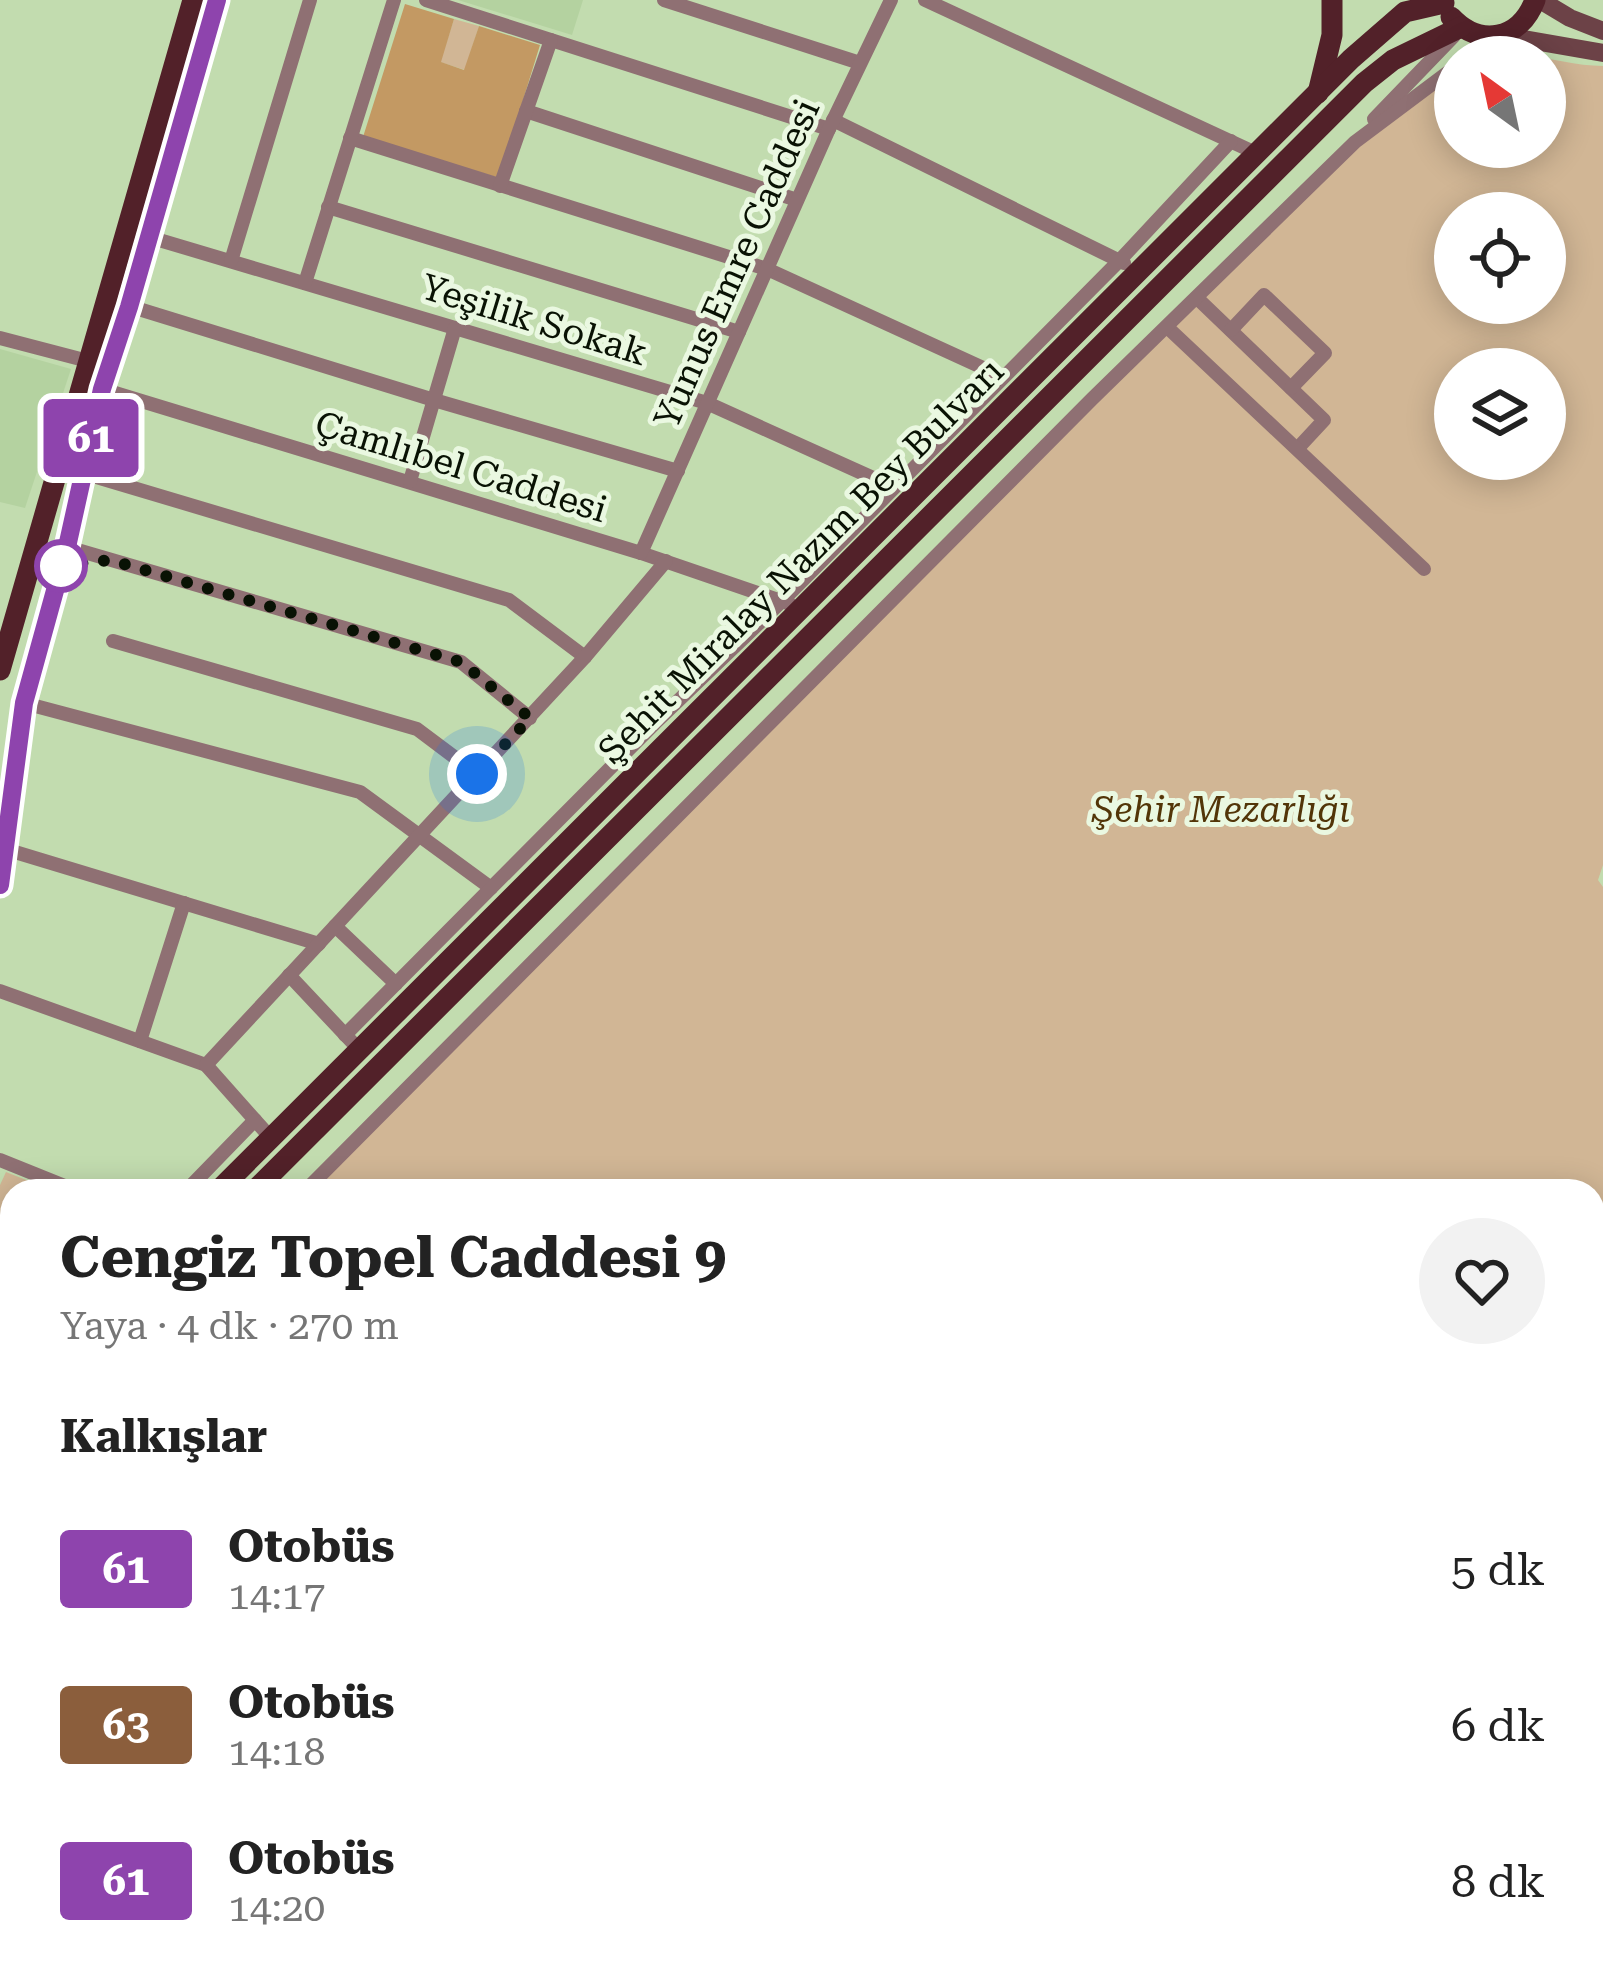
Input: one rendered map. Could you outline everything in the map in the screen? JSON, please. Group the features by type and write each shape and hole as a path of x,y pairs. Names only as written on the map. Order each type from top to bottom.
{"main road":[{"path":"0,670 193,0"},
{"path":"0,884 24,703 67,547 102,389 217,0"},
{"path":"1318,93 1331,35 1332,0"},
{"path":"1444,1 1453,19 1483,36 1501,34 1524,21 1538,0"},
{"name":"Şehit Miralay Nazım Bey Bulvarı","path":"230,1179 272,1138 353,1042 1130,265 1258,154 1405,12 1444,1"},
{"name":"Şehit Miralay Nazım Bey Bulvarı","path":"266,1179 1364,83 1393,60 1462,27"}],"street":[{"path":"231,261 310,0"},
{"path":"304,283 394,0"},
{"path":"426,0 831,124 1130,265"},
{"path":"664,0 860,64"},
{"name":"Yunus Emre Caddesi","path":"641,554 831,124 891,0"},
{"path":"925,0 1258,154"},
{"path":"1538,0 1603,31"},
{"path":"317,1179 1355,142 1462,27"},
{"path":"1501,34 1512,36"},
{"path":"500,186 551,40"},
{"path":"1566,46 1603,52"},
{"path":"1355,142 1434,83"},
{"path":"526,111 797,200"},
{"path":"350,138 766,269 1003,376"},
{"path":"290,975 353,1042 396,984 655,723 792,604 893,487 1003,376 1130,265 1231,141"},
{"path":"328,206 739,332"},
{"name":"Yeşilik Sokak","path":"149,237 707,403 893,487"},
{"path":"1231,330 1264,295 1324,352 1291,388"},
{"path":"1197,298 1324,420 1298,448"},
{"path":"129,307 678,471"},
{"path":"1167,326 1424,569"},
{"path":"410,482 455,328"},
{"path":"0,338 88,361"},
{"name":"Çamlıbel Caddesi","path":"102,389 792,604"},
{"path":"83,473 509,600 585,657"},
{"path":"67,547 461,662 530,718"},
{"path":"206,1065 530,718 666,561"},
{"path":"113,641 417,729 477,774"},
{"path":"24,703 360,792 491,888"},
{"path":"5,849 319,944"},
{"path":"140,1041 184,903"},
{"path":"335,926 396,984"},
{"path":"0,991 206,1065 272,1138"},
{"path":"198,1179 255,1120"},
{"path":"0,1160 47,1179"}],"shaded area":[{"path":"458,0 583,0 572,35"},
{"path":"405,4 454,19 441,62 464,70 479,26 540,45 499,178 363,137"},
{"path":"0,349 71,369 25,508 0,502"}],"green space":[{"path":"454,19 479,26 465,70 440,62"},
{"name":"Şehir Mezarlığı","path":"1566,62 1603,66 1603,865 1598,880 1603,887 1603,1179 325,1179 1104,389 1434,79 1434,168 1566,168"}],"bus line":[{"name":"61","path":"0,885 24,703 67,547 102,389 217,0"}],"route":[{"path":"61,566 110,560 461,662 530,718 477,774"}]}
